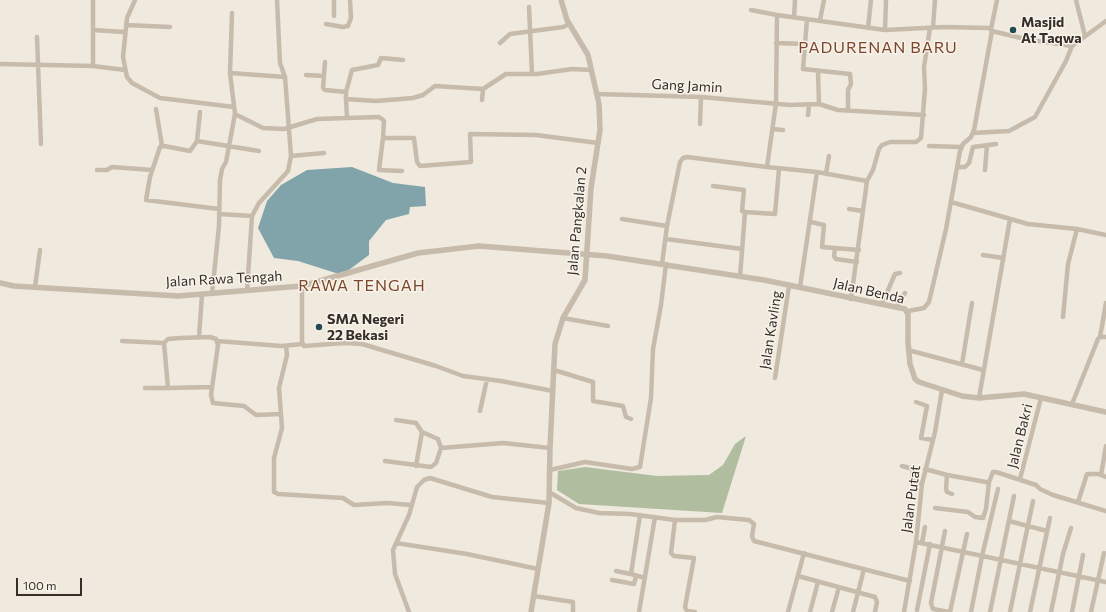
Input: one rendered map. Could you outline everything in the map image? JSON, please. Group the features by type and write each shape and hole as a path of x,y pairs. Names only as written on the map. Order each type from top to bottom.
{"street":[{"path":"93,0 93,66"},
{"path":"135,0 124,32 123,57 126,77 132,83 160,98 234,108"},
{"path":"247,291 252,216 259,202 288,171 290,156 285,77 280,63 276,0"},
{"path":"334,0 334,16"},
{"path":"326,24 343,27 348,26 350,18 350,0"},
{"name":"Jalan Pangkalan 2","path":"531,612 549,503 555,344 564,318 585,280 588,254 589,212 600,116 597,94 588,55 569,24 561,0"},
{"path":"794,17 795,0"},
{"path":"820,20 824,0"},
{"path":"868,28 871,0"},
{"path":"885,30 886,0"},
{"path":"851,299 858,262 867,181 873,170 879,149 882,145 890,142 919,141 921,138 924,115 924,67 932,28 935,0"},
{"path":"908,312 928,306 951,202 961,148 973,133 997,0"},
{"path":"1076,0 1084,36"},
{"path":"529,7 532,74"},
{"path":"751,10 885,30 932,28 992,30 1037,42 1072,46"},
{"path":"212,294 219,212 220,180 222,169 226,162 235,114 230,73 232,13"},
{"path":"767,167 776,104 777,15"},
{"path":"807,19 804,70 850,74 851,84 848,90 848,110"},
{"path":"973,133 1009,131 1035,117 1059,74 1072,46 1106,20"},
{"path":"500,43 510,34 529,30 547,29 569,24"},
{"path":"126,26 170,27"},
{"path":"93,30 124,32"},
{"path":"38,37 40,64 40,144"},
{"path":"776,43 806,44"},
{"path":"347,118 346,92 352,70 378,65 381,58 403,60"},
{"path":"325,62 323,86 325,90 346,92"},
{"path":"0,64 93,66 125,70"},
{"path":"346,99 376,101 413,98 423,95 435,86 443,85 483,89 506,74 532,74 572,69 591,70"},
{"path":"818,72 819,104"},
{"path":"230,73 285,77"},
{"path":"306,75 324,76"},
{"path":"482,100 483,89"},
{"name":"Gang Jamin","path":"597,94 701,96 790,105 819,104 838,110 924,115"},
{"path":"700,124 701,96"},
{"path":"808,115 809,104"},
{"path":"156,109 162,146 152,170 146,200 252,216"},
{"path":"162,146 190,151 197,141 200,112"},
{"path":"235,114 263,128 288,128 317,119 379,117 384,121 384,138 379,170 402,171"},
{"path":"773,128 783,130"},
{"path":"384,138 414,138 417,162 420,166 471,162 470,134 536,136 598,143"},
{"path":"197,141 259,151"},
{"path":"957,167 965,167 969,163 973,147 996,144"},
{"path":"985,170 987,145"},
{"path":"929,146 961,148"},
{"path":"290,156 324,153"},
{"path":"826,174 829,156"},
{"path":"550,470 585,462 632,469 640,467 651,398 653,349 662,305 667,226 680,162 683,158 687,157 779,169 817,172 867,181"},
{"path":"97,170 107,170 112,167 152,170"},
{"path":"745,212 775,214 779,169"},
{"path":"800,287 811,222 817,172"},
{"path":"713,186 744,190 742,211 745,212 740,276"},
{"path":"951,202 1040,226 1077,229 1106,235"},
{"path":"849,209 863,211"},
{"path":"622,219 667,226"},
{"path":"979,398 1010,219"},
{"path":"811,222 824,225 822,247 859,250"},
{"path":"1063,317 1068,264 1077,229"},
{"path":"666,239 742,249"},
{"name":"Jalan Rawa Tengah","path":"0,283 14,286 163,296 202,295 302,286 418,253 479,246 588,254"},
{"path":"835,248 834,256 836,259 858,262"},
{"path":"35,287 40,250"},
{"name":"Jalan Benda","path":"588,254 740,276 905,309 908,312 908,350 910,364 915,379 942,390 979,398 1017,394 1106,412"},
{"path":"983,255 1003,258"},
{"path":"882,304 895,274 900,273"},
{"path":"302,286 302,344"},
{"name":"Jalan Kavling","path":"775,378 789,286"},
{"path":"896,307 905,293"},
{"path":"199,337 202,295"},
{"path":"962,364 972,303"},
{"path":"1072,404 1100,337 1106,303"},
{"path":"564,318 608,326"},
{"path":"122,341 164,343 169,339 214,337 217,341 286,346 302,344 307,346 345,343 362,344 436,366 463,376 553,391"},
{"path":"1100,337 1106,337"},
{"path":"217,341 211,399 213,403 244,406 256,414 281,414"},
{"path":"164,343 168,388"},
{"path":"286,346 287,355 279,388 282,428 274,458 273,471 273,488 276,493 343,498 354,505 390,503 411,505"},
{"path":"908,350 984,370"},
{"path":"554,370 593,382 593,401 621,405 624,407 626,417 631,419"},
{"path":"480,411 487,379"},
{"path":"145,388 212,388"},
{"name":"Jalan Putat","path":"904,612 916,542 922,484 933,440 942,390"},
{"name":"Jalan Bakri","path":"1020,479 1041,398"},
{"path":"916,402 927,406 921,438 933,440"},
{"path":"384,461 431,468 441,448 438,439 422,432 416,423 396,420"},
{"path":"416,466 422,432"},
{"path":"441,448 503,443 550,448"},
{"path":"1078,502 1087,474 1103,476 1106,446"},
{"path":"902,466 913,469 912,480 922,484"},
{"path":"925,469 947,475 989,482"},
{"path":"935,508 968,512 975,517 983,518 986,509 989,482 993,472 996,472 1036,485 1046,492 1106,511"},
{"path":"947,475 946,489 947,492 952,494"},
{"path":"409,612 394,574 393,550 405,523 417,487 424,480 430,478 492,497 549,503"},
{"path":"971,612 982,556 998,489"},
{"path":"549,492 571,506 587,511 640,515 675,520 705,520 717,516 749,520 754,524 752,536 754,541 910,581"},
{"path":"990,612 1014,496"},
{"path":"1010,612 1033,501"},
{"path":"612,580 634,584 633,575 640,515"},
{"path":"639,612 655,517"},
{"path":"1030,612 1050,518"},
{"path":"675,520 672,554 674,556 694,558 685,607 687,611 695,612"},
{"path":"1009,521 1047,530"},
{"path":"922,543 925,527"},
{"path":"1051,612 1059,572 1071,528"},
{"path":"945,531 930,603 933,609 949,612 967,534"},
{"path":"916,542 942,546 1000,560 1106,582"},
{"path":"396,543 468,554 538,569"},
{"path":"917,610 930,544"},
{"path":"788,612 804,553"},
{"path":"1091,612 1104,553"},
{"path":"1072,612 1083,555"},
{"path":"853,612 864,569"},
{"path":"616,571 645,578"},
{"path":"798,576 858,592 877,599 875,612"},
{"path":"810,612 818,582"},
{"path":"832,612 839,587"},
{"path":"534,596 573,602 573,612"}],"green space":[{"path":"746,436 722,513 579,504 557,490 558,471 585,467 657,476 709,475 723,465 735,444"}],"water":[{"path":"352,167 393,183 425,187 426,206 410,207 409,214 386,220 369,241 369,255 342,275 298,261 274,258 258,228 267,201 281,185 307,170"}],"place":[{"name":"Masjid At Taqwa","path":"1013,30"},
{"name":"SMA Negeri 22 Bekasi","path":"319,327"}],"district":[{"name":"PADURENAN BARU","path":"878,48"},
{"name":"RAWA TENGAH","path":"362,286"}]}
